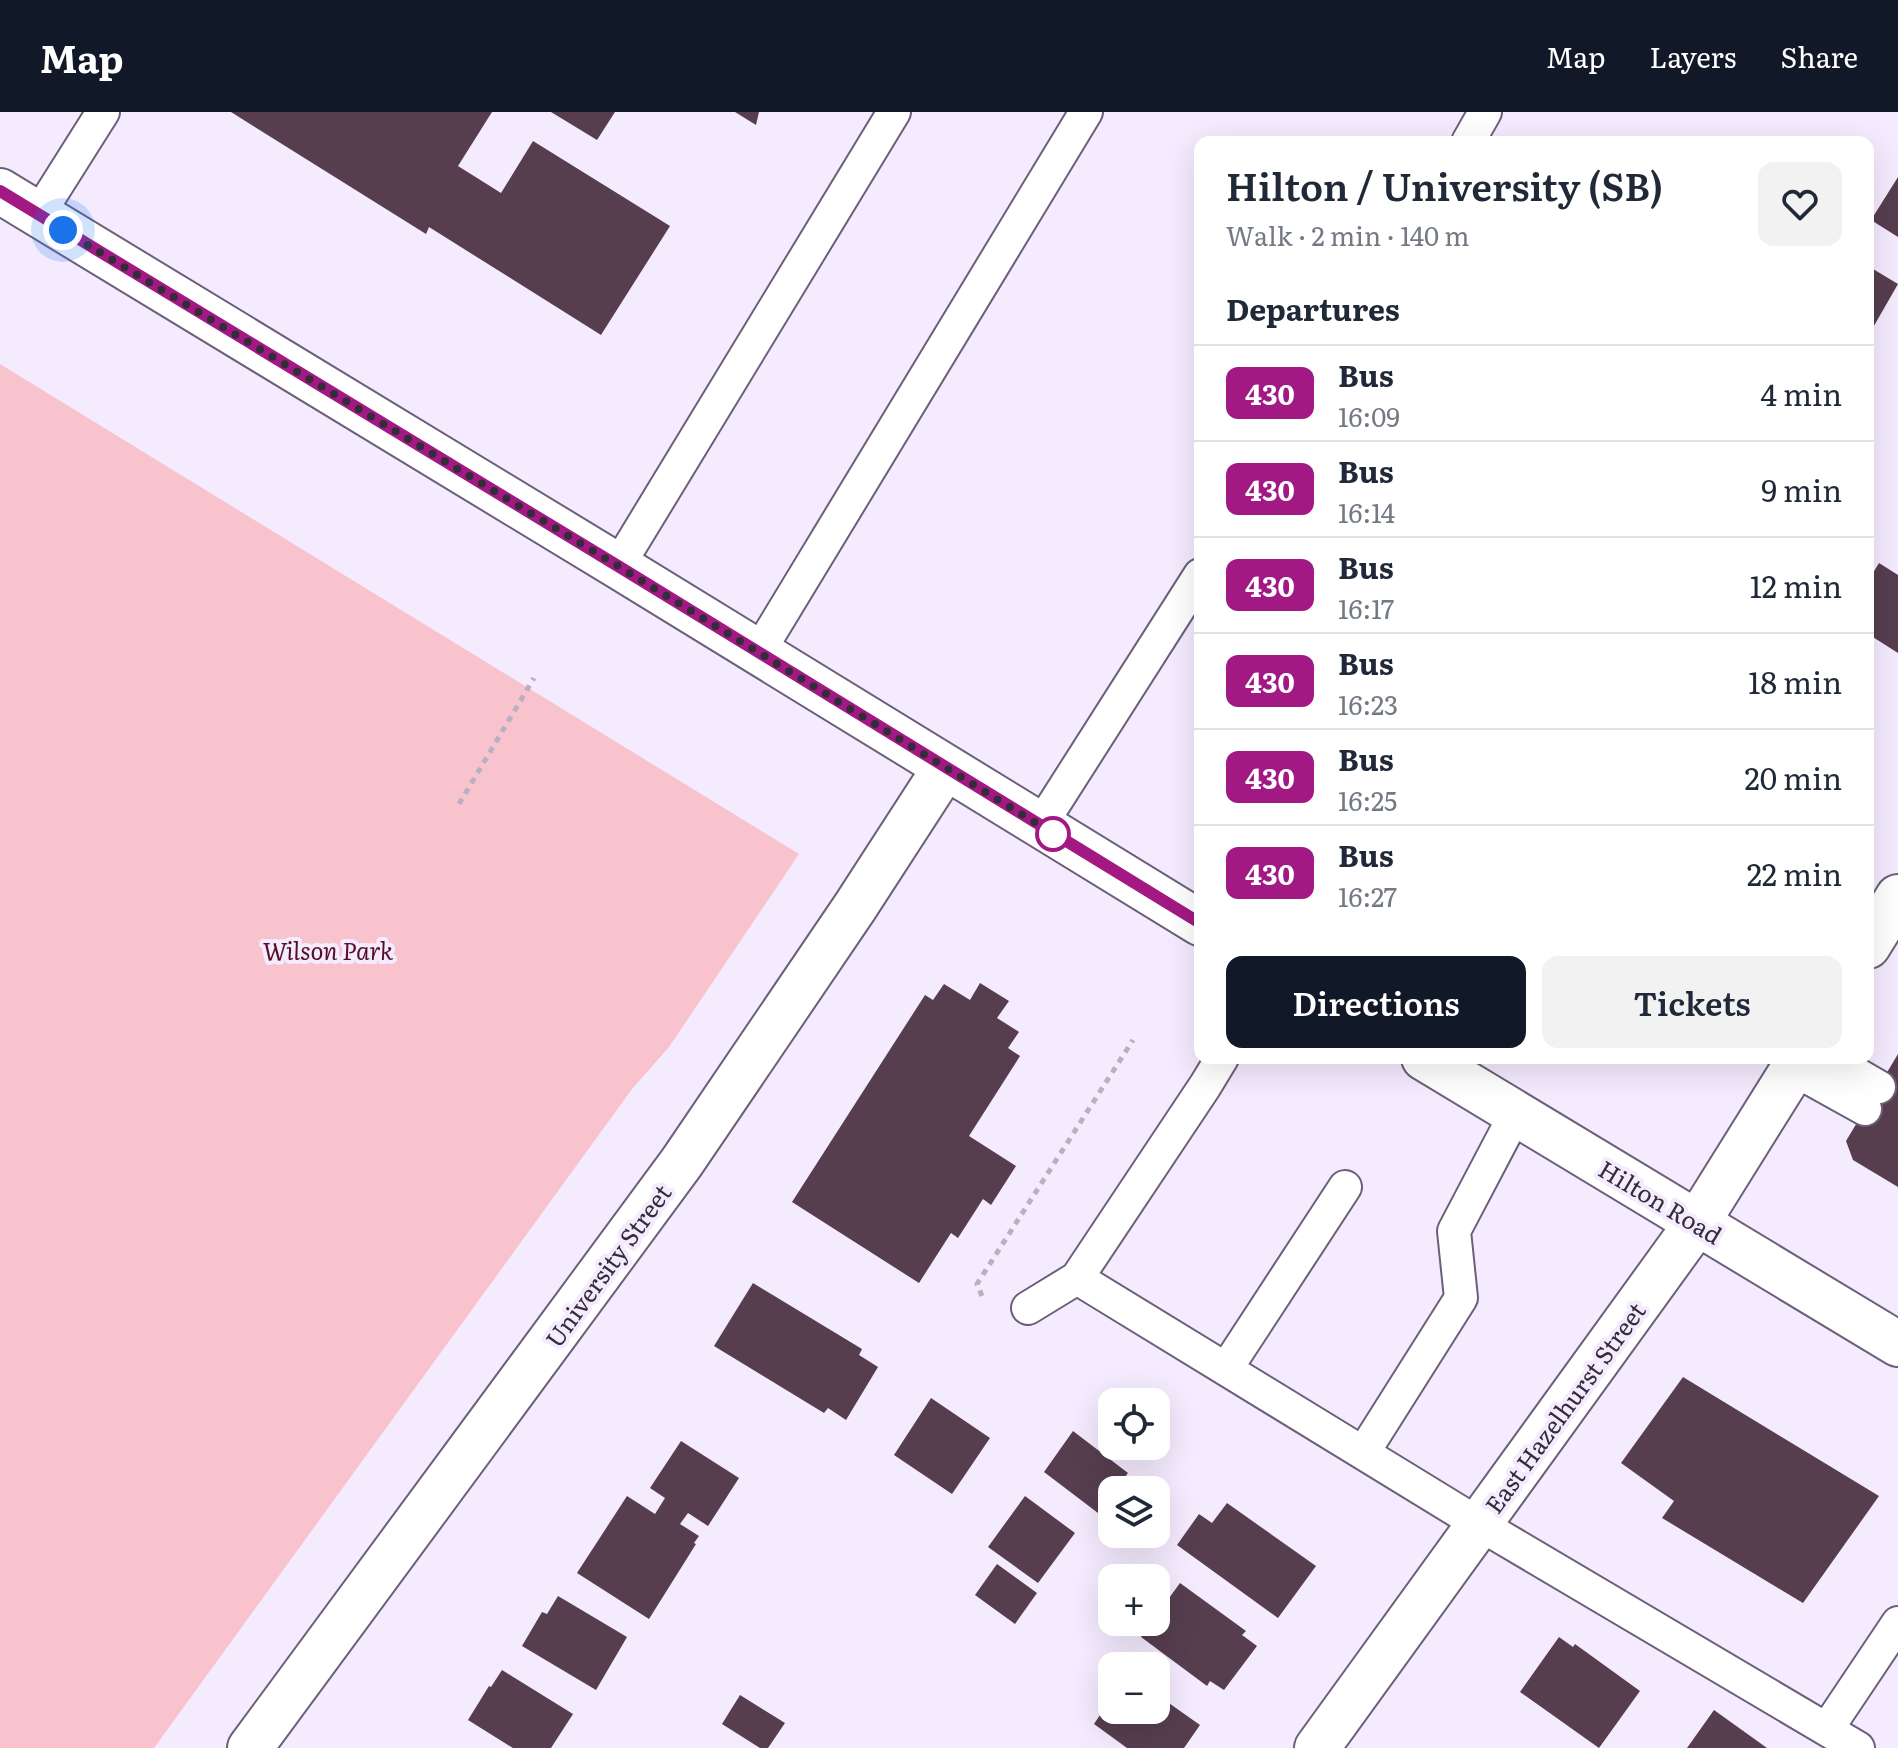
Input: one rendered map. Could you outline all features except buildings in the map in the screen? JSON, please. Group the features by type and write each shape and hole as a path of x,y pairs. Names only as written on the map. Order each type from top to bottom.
{"street":[{"path":"0,191 1194,919"},
{"name":"University Street","path":"250,1748 682,1162 945,768"},
{"name":"Hilton Road","path":"1434,1064 1898,1344"},
{"name":"East Hazelhurst Street","path":"1317,1748 1697,1223 1806,1064"}],"lane":[{"path":"38,215 103,112"},
{"path":"618,566 894,112"},
{"path":"758,653 1086,112"},
{"path":"1471,136 1485,112"},
{"path":"1040,826 1194,584"},
{"path":"1028,1308 1077,1278 1218,1064"},
{"path":"1811,1064 1872,1098"},
{"path":"1363,1453 1461,1298 1454,1231 1516,1113"},
{"path":"1226,1369 1345,1187"},
{"path":"1077,1278 1479,1524 1858,1748"},
{"path":"1827,1729 1898,1623"}],"path":[{"path":"459,804 534,678"},
{"path":"1028,1308 981,1295 977,1284 1133,1040"}],"green space":[{"name":"Wilson Park","path":"0,364 799,854 669,1047 632,1089 154,1748 0,1748"}],"bus line":[{"name":"430","path":"0,191 1194,919"}],"route":[{"path":"63,230 1057,836 1053,834"}]}
